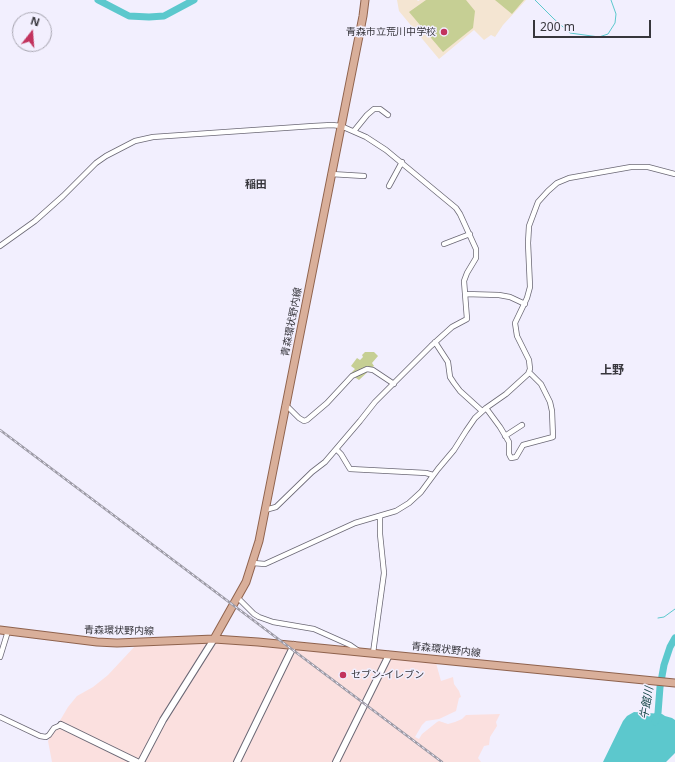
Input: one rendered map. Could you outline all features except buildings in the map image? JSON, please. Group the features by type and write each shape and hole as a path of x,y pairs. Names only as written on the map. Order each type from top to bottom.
{"main road":[{"name":"青森環状野内線","path":"214,639 238,598 253,563 286,406 365,0"},
{"name":"青森環状野内線","path":"0,630 97,642 214,639 294,645 675,683"}],"street":[{"path":"354,131 374,109 380,109 388,116"},
{"path":"0,246 36,221 101,160 119,148 140,139 253,130 332,125 341,126 354,131 376,143 402,162 458,211 470,234 476,253 474,263 465,277 467,319 452,327 435,342 374,402 325,462 312,472 276,507 265,510"},
{"path":"389,186 402,162"},
{"path":"435,342 448,362 450,377 454,383 460,391 484,410 505,436 510,444 510,456 513,458 517,456 521,446 523,445 553,437 552,411 550,402 541,384 529,372 528,356 520,341 515,326 529,293 531,281 528,250 529,226 538,202 552,187 562,180 575,176 637,166 652,167 675,174"},
{"path":"331,174 364,176"},
{"path":"444,244 470,234"},
{"path":"465,294 499,294 525,304"},
{"path":"286,406 299,418 304,421 307,420 327,403 352,376 367,369 373,370 394,384"},
{"path":"253,563 265,564 355,523 396,511 414,499 454,450 469,426 484,410 506,394 529,372"},
{"path":"505,436 522,425"},
{"path":"336,449 342,454 350,469 426,473 433,475"},
{"path":"373,653 384,573 380,534 380,516"},
{"path":"238,598 259,617 273,622 314,630 350,645 360,652"},
{"path":"0,657 8,631"},
{"path":"142,762 163,720 214,639"},
{"path":"237,762 294,645"},
{"path":"336,762 389,655"},
{"path":"0,717 40,736 46,737 49,736 54,728 61,725 137,762"}],"shaded area":[{"name":"青森市立荒川中学校","path":"397,0 526,0 503,25 495,37 491,35 484,40 474,30 439,59 399,11"},
{"path":"221,642 436,663 441,681 453,677 454,684 461,697 459,698 456,711 439,719 426,721 415,737 419,739 422,734 439,721 448,724 462,719 466,715 500,714 496,722 497,726 490,737 489,745 484,746 478,758 481,762 52,762 48,741 68,707 77,696 93,687 108,675 136,645"}],"green space":[{"path":"426,0 466,0 475,11 473,28 443,52 409,12"},
{"path":"495,0 524,0 512,14"},
{"path":"365,352 374,352 378,356 372,363 374,366 359,380 350,374 355,369 351,366 357,358 360,360 363,357 362,355"}],"water":[{"path":"634,712 662,714 675,720 675,753 666,762 603,762 623,721 627,716"}],"waterway":[{"path":"98,0 129,16 149,17 164,16 194,0"},
{"path":"535,0 570,33 599,37 608,34 615,23 616,14 611,0"},
{"path":"658,618 664,617 675,609"},
{"name":"牛館川","path":"655,722 658,713 660,687 664,665 670,647 675,638"}],"railway":[{"path":"0,430 442,762"}],"place":[{"name":"青森市立荒川中学校","path":"444,32"},
{"name":"セブン-イレブン","path":"343,675"}],"district":[{"name":"稲田","path":"256,185"},
{"name":"上野","path":"612,371"}]}
